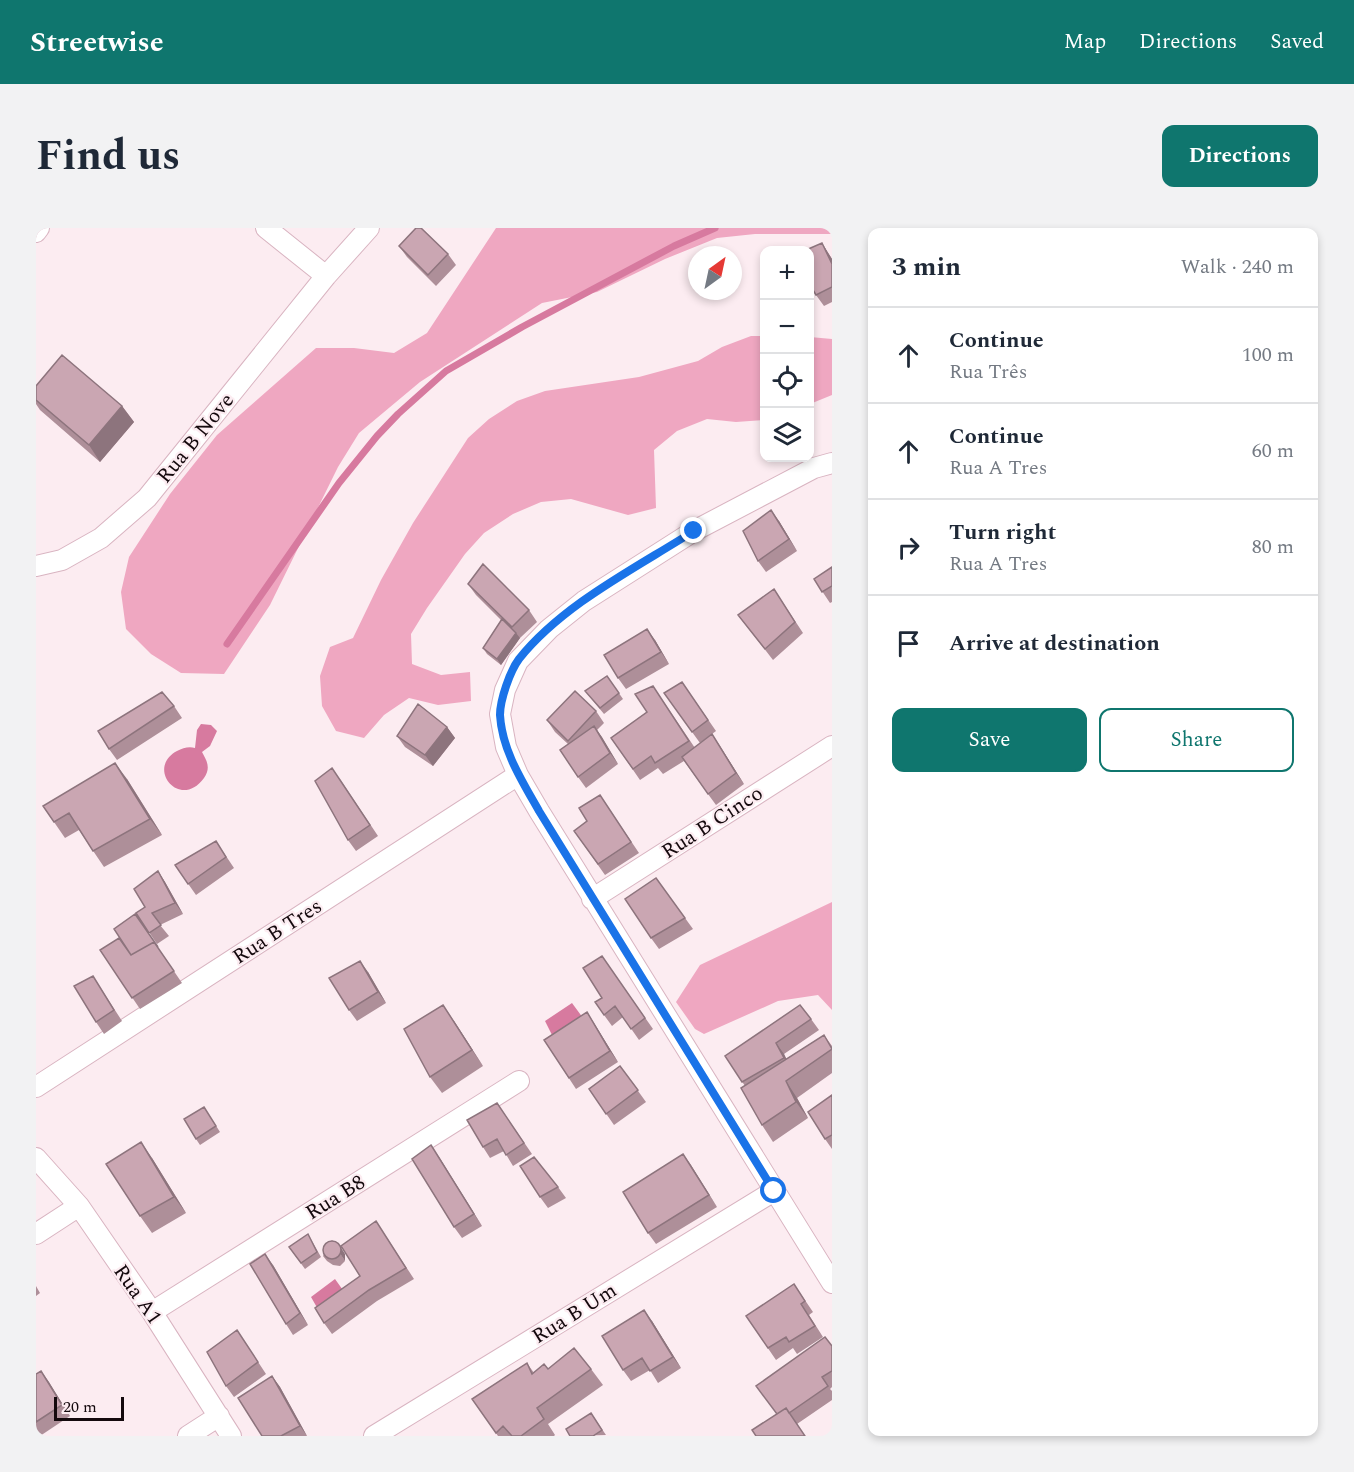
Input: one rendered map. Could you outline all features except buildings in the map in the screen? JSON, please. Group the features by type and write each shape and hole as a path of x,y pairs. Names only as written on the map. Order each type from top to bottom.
{"street":[{"path":"36,232 39,228"},
{"path":"266,228 326,276"},
{"name":"Rua B Nove","path":"36,566 62,560 101,538 147,498 326,276 369,228"},
{"path":"823,466 694,531 584,601 549,629 518,661 505,690 500,714 506,747 518,775 592,899 832,1283"},
{"name":"Rua B Cinco","path":"592,899 832,746"},
{"name":"Rua B Tres","path":"36,1087 518,775"},
{"name":"Rua B8","path":"152,1312 519,1081"},
{"name":"Rua A1","path":"36,1158 79,1206 152,1312 231,1436"},
{"name":"Rua B Um","path":"374,1436 774,1191"},
{"path":"36,1234 79,1206"},
{"path":"188,1436 219,1416"}],"shaded area":[{"path":"496,228 832,228 832,234 755,234 717,238 697,246 688,246 688,250 597,292 542,303 420,382 359,433 338,467 270,605 224,674 181,673 151,654 126,629 121,592 129,557 170,494 217,435 316,348 354,348 394,353 427,333"},
{"path":"751,336 760,336 760,420 736,422 707,419 677,431 654,450 656,508 628,515 571,499 541,502 513,514 484,533 465,554 411,634 412,664 441,675 470,672 471,701 438,705 409,698 384,715 364,738 336,731 322,706 320,676 330,647 353,638 381,580 413,523 468,438 489,419 517,401 545,391 639,377 698,361 722,347"},
{"path":"814,337 832,339 832,395 814,402"},
{"path":"201,724 211,725 217,731 210,746 202,752 208,765 206,774 195,787 185,790 176,788 165,776 164,767 168,758 177,751 190,747 195,748 197,730"},
{"path":"832,902 832,1010 818,995 778,1001 704,1034 695,1029 676,1002 700,965"},
{"path":"572,1003 583,1018 553,1037 545,1021"},
{"path":"335,1279 345,1293 319,1311 311,1297"}],"waterway":[{"path":"227,644 339,483 398,414 446,371 522,327 674,246 715,228"}],"route":[{"path":"694,531 584,601 549,629 518,661 505,690 500,714 506,747 518,775 592,899 774,1191"}]}
